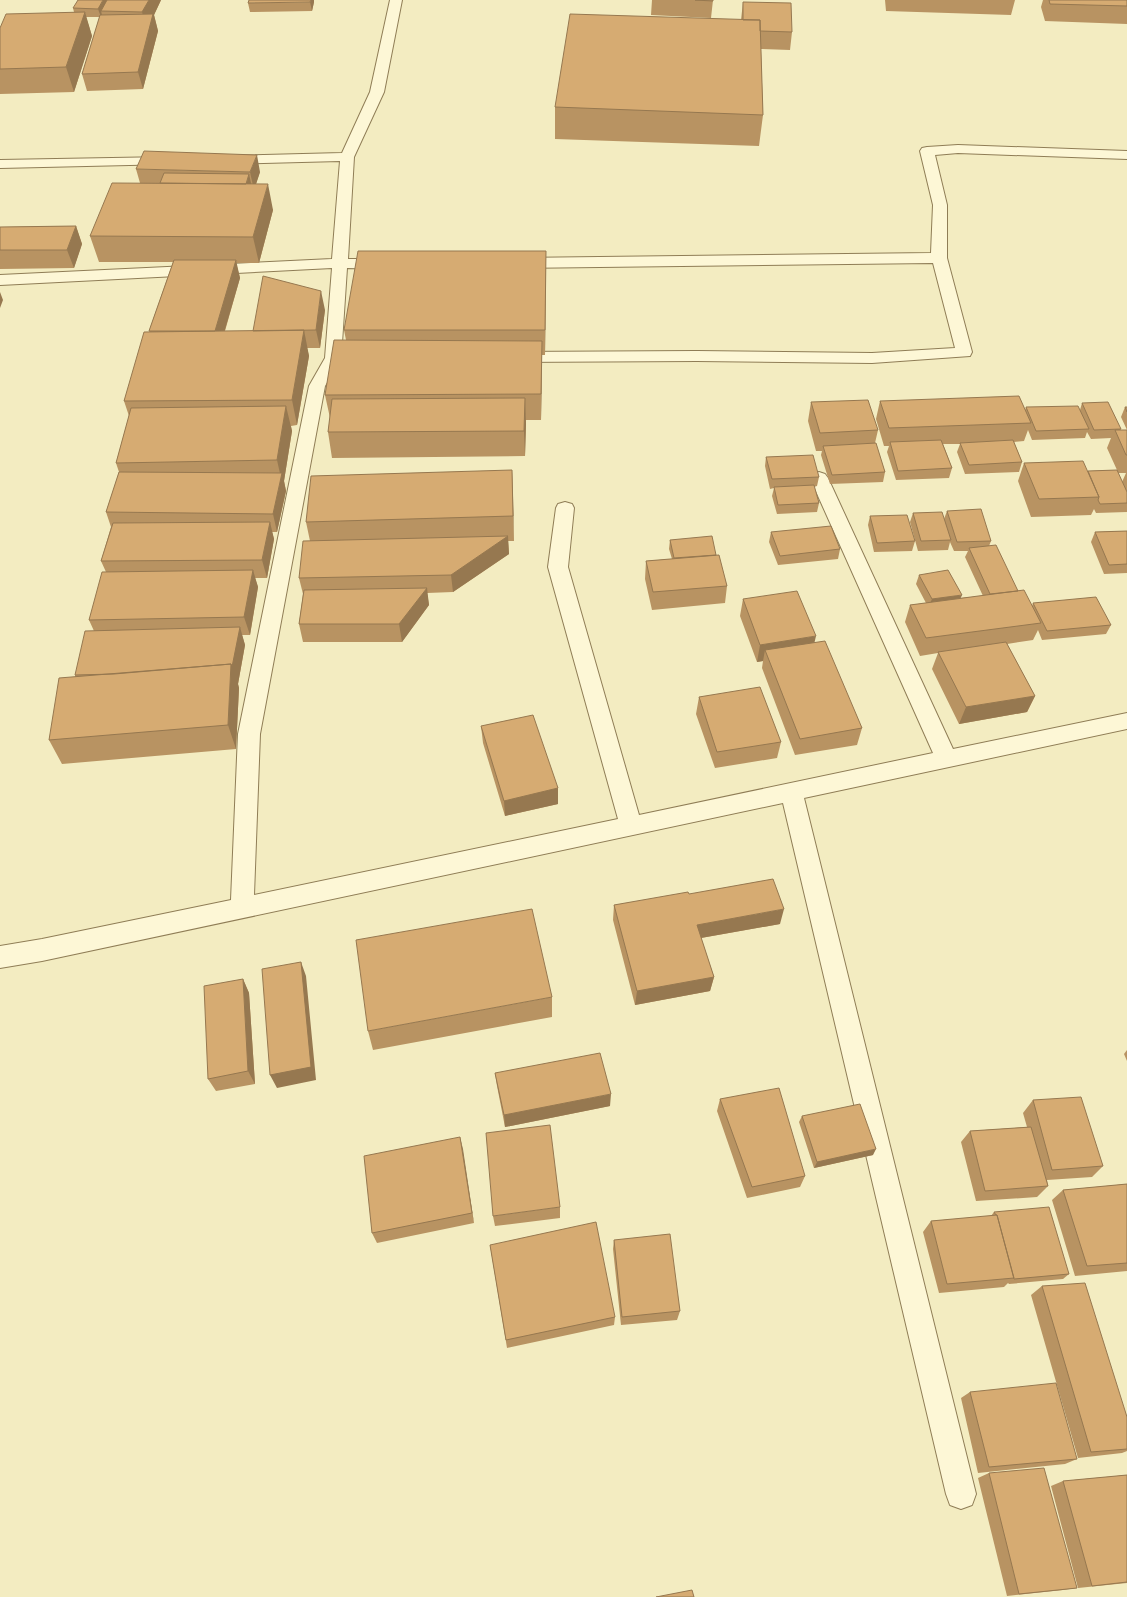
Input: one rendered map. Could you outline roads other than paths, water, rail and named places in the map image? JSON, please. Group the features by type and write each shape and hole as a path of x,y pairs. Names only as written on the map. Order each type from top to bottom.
{"street":[{"path":"242,907 249,734 317,386 341,358 341,263 347,157 377,92 396,0"},
{"path":"499,357 697,356 872,358 964,352 939,258 940,205 927,151 958,149 1127,155"},
{"path":"213,160 347,157"},
{"path":"0,164 182,161"},
{"path":"502,263 939,258"},
{"path":"0,280 341,263 398,264"},
{"path":"819,478 946,758"},
{"path":"565,508 558,566 631,825"},
{"path":"0,957 42,950 1127,721"},
{"path":"791,791 961,1494"}]}
